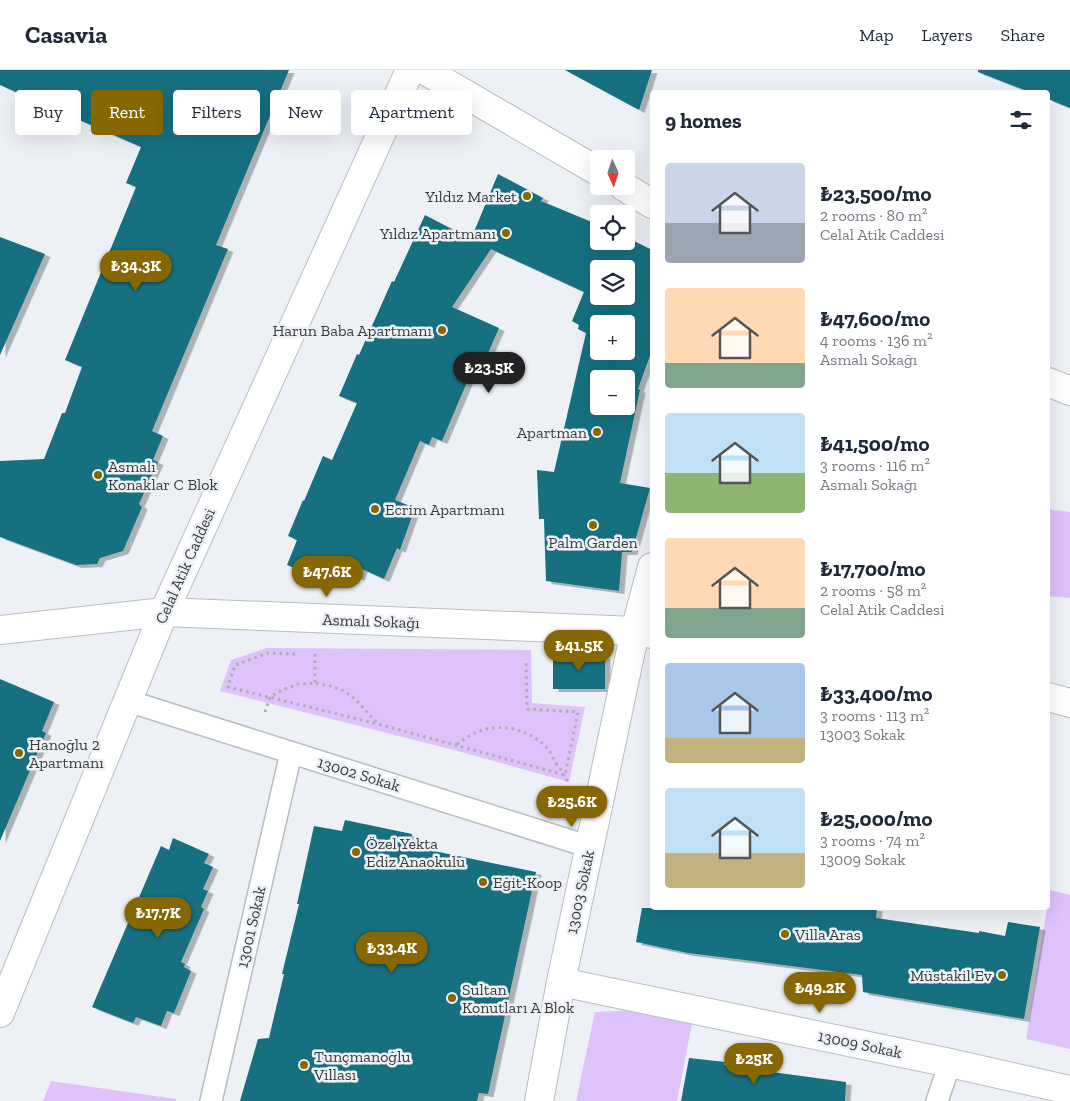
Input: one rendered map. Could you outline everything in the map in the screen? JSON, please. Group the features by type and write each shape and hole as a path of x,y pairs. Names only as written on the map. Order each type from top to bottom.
{"street":[{"name":"Celal Atik Caddesi","path":"0,1014 164,612 410,70"},
{"path":"424,70 590,167"},
{"path":"635,193 650,203"},
{"path":"1050,383 1070,391"},
{"name":"13003 Sokak","path":"538,1101 590,847 644,632 650,583"},
{"name":"Asmalı Sokağı","path":"0,630 164,612 644,632"},
{"path":"1050,698 1070,703"},
{"name":"13009 Sokak","path":"561,982 950,1063 1070,1090"}],"lane":[{"name":"13002 Sokak","path":"128,701 590,847"},
{"name":"13001 Sokak","path":"210,1101 291,753"},
{"path":"937,1101 950,1063"}],"path":[{"path":"296,654 268,653 235,665 228,687 378,724 565,774"},
{"path":"315,683 315,654 324,654"},
{"path":"526,655 527,708 578,712 565,774"},
{"path":"256,742 270,697 298,684 315,683 344,691 356,700 378,724"},
{"path":"456,745 477,732 491,728 506,727 522,731 536,738 548,749 565,774 568,784"}],"shaded area":[{"path":"1050,509 1070,512 1070,598 1050,596"},
{"path":"267,648 531,650 532,703 585,707 569,782 454,750 220,691 231,660"},
{"path":"1050,890 1070,895 1070,1049 1026,1039 1047,910 1050,910"},
{"path":"636,1010 692,1023 677,1101 576,1101 595,1012"},
{"path":"51,1081 176,1099 176,1101 43,1101"}],"building":[{"path":"0,70 289,70 281,90 270,90 270,116 216,245 228,249 152,431 163,436 153,460 158,462 139,504 142,507 123,551 100,558 97,564 76,565 0,537 0,461 44,459 62,413 65,413 82,367 65,360 136,187 126,183 141,147 114,135 163,135 163,90 91,90 91,125 81,121 81,90 15,90 15,92 0,85"},
{"path":"565,70 652,70 639,110"},
{"path":"978,70 1070,70 1070,108 1050,100 1050,90 1025,90 978,72"},
{"path":"498,174 543,198 541,201 590,221 590,250 635,250 635,242 650,249 650,356 638,389 640,390 635,413 635,370 590,370 590,415 635,415 620,483 650,488 632,552 622,552 619,591 546,581 544,519 539,519 537,470 554,472 586,333 578,329 579,325 572,321 584,292 491,249 452,307 499,328 479,374 476,378 470,375 442,441 432,437 429,445 420,441 395,500 415,508 400,550 397,548 384,579 362,569 359,578 345,572 341,582 325,575 323,580 287,565 297,540 288,536 303,500 323,456 332,460 357,403 339,396 357,354 359,355 392,281 394,282 425,215 471,239"},
{"path":"0,237 45,254 0,355"},
{"path":"553,653 605,656 605,689 553,689"},
{"name":"Hanoğlu 2 Apartmanı","path":"0,679 54,702 42,731 46,733 0,841"},
{"path":"345,820 412,834 410,846 536,872 488,1094 479,1093 477,1101 240,1101 258,1039 269,1038 299,904 297,904 314,826 342,831"},
{"path":"173,838 209,854 204,863 213,867 203,889 208,891 201,907 204,909 181,962 185,964 184,967 191,971 174,1013 167,1011 161,1026 136,1017 133,1023 92,1007 161,846 169,850"},
{"path":"642,908 650,908 650,910 877,910 876,918 1005,936 1008,922 1040,927 1024,1019 863,992 862,975 688,953 636,942"},
{"path":"689,1058 725,1062 724,1065 735,1067 846,1082 845,1101 681,1101"}],"place":[{"name":"Yıldız Market","path":"527,196"},
{"name":"Yıldız Apartmanı","path":"506,233"},
{"name":"Harun Baba Apartmanı","path":"442,330"},
{"name":"Apartman","path":"597,432"},
{"name":"Asmalı Konaklar C Blok","path":"98,475"},
{"name":"Ecrim Apartmanı","path":"375,509"},
{"name":"Palm Garden","path":"593,525"},
{"name":"Hanoğlu 2 Apartmanı","path":"19,753"},
{"name":"Özel Yekta Ediz Anaokulu","path":"356,852"},
{"name":"Eğit-Koop","path":"483,882"},
{"name":"Villa Aras","path":"785,934"},
{"name":"Müstakil Ev","path":"1002,975"},
{"name":"Sultan Konutları A Blok","path":"452,998"},
{"name":"Tunçmanoğlu Villası","path":"304,1065"}]}
